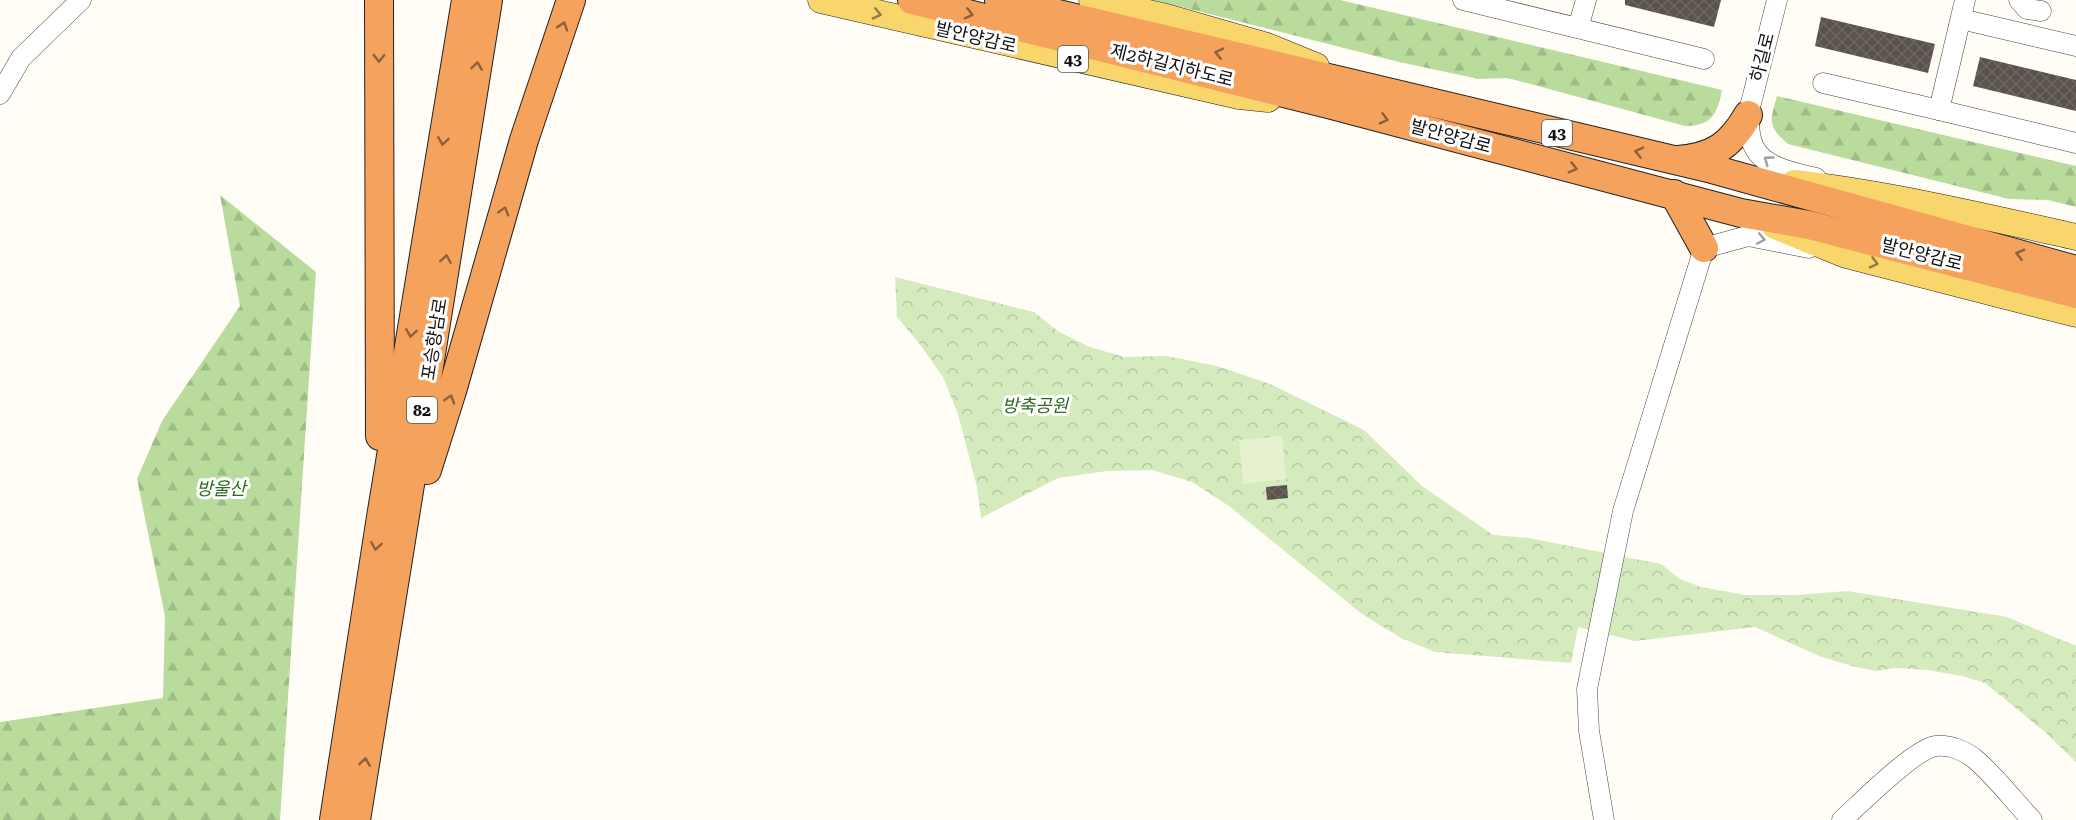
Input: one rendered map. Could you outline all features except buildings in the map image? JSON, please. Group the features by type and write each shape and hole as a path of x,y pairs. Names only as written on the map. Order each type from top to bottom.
{"highway":[{"path":"379,0 381,517"},
{"name":"포승향남로","path":"334,820 466,0"},
{"name":"포승향남로","path":"356,820 488,0"},
{"path":"400,554 452,391 524,140 571,0"},
{"name":"제2하길지하도로","path":"912,0 1328,104"},
{"name":"제2하길지하도로","path":"999,0 1378,91"},
{"name":"발안양감로","path":"1378,91 1674,160 2076,270"},
{"name":"발안양감로","path":"1328,104 1741,213 1809,225 2076,294"},
{"path":"1674,160 1711,153 1727,144 1748,115"},
{"path":"1674,194 1704,248"}],"main road":[{"name":"발안양감로","path":"821,0 1239,96 1328,104"},
{"name":"발안양감로","path":"1092,0 1267,46 1378,91"},
{"name":"43","path":"1736,176 1846,189 2076,237"},
{"name":"43","path":"1741,213 1846,255 2076,314"}],"street":[{"path":"0,94 21,58 81,0"},
{"path":"1463,0 1704,59"},
{"path":"1578,28 1586,0"},
{"name":"하길로","path":"1748,115 1777,0"},
{"path":"2019,0 2027,9 2041,11"},
{"path":"1939,110 1963,9 2076,46"},
{"path":"1823,82 2076,143"},
{"path":"1748,115 1754,148 1765,159 1780,168 1965,212"},
{"path":"1604,820 1589,731 1587,689 1623,511 1704,248 1748,236 1846,255"},
{"path":"1842,820 1906,764 1936,746 1958,748 1974,758 2032,820"}],"green space":[{"path":"1154,0 1340,0 1722,90 1718,106 1712,117 1701,124 1685,126 1508,78 1479,79 1399,62"},
{"path":"1777,96 2076,166 2076,207 2048,200 2009,199 1788,144 1776,132 1772,123"},
{"name":"방울산","path":"220,195 316,272 280,820 0,820 0,722 163,698 165,616 137,479 162,421 240,306"},
{"name":"방축공원","path":"895,277 1034,312 1059,332 1090,347 1124,357 1166,356 1217,366 1270,384 1364,430 1422,486 1493,535 1529,538 1661,564 1680,579 1701,587 1745,595 1796,595 1847,591 2007,617 2076,646 2076,762 2045,732 1985,683 1962,676 1927,670 1896,668 1875,671 1852,666 1819,656 1755,627 1635,641 1578,627 1571,663 1435,652 1401,638 1362,614 1229,506 1192,482 1152,470 1107,471 1058,478 981,518 977,487 958,414 943,377 897,317"},
{"path":"1282,436 1286,479 1243,484 1239,440"}]}
